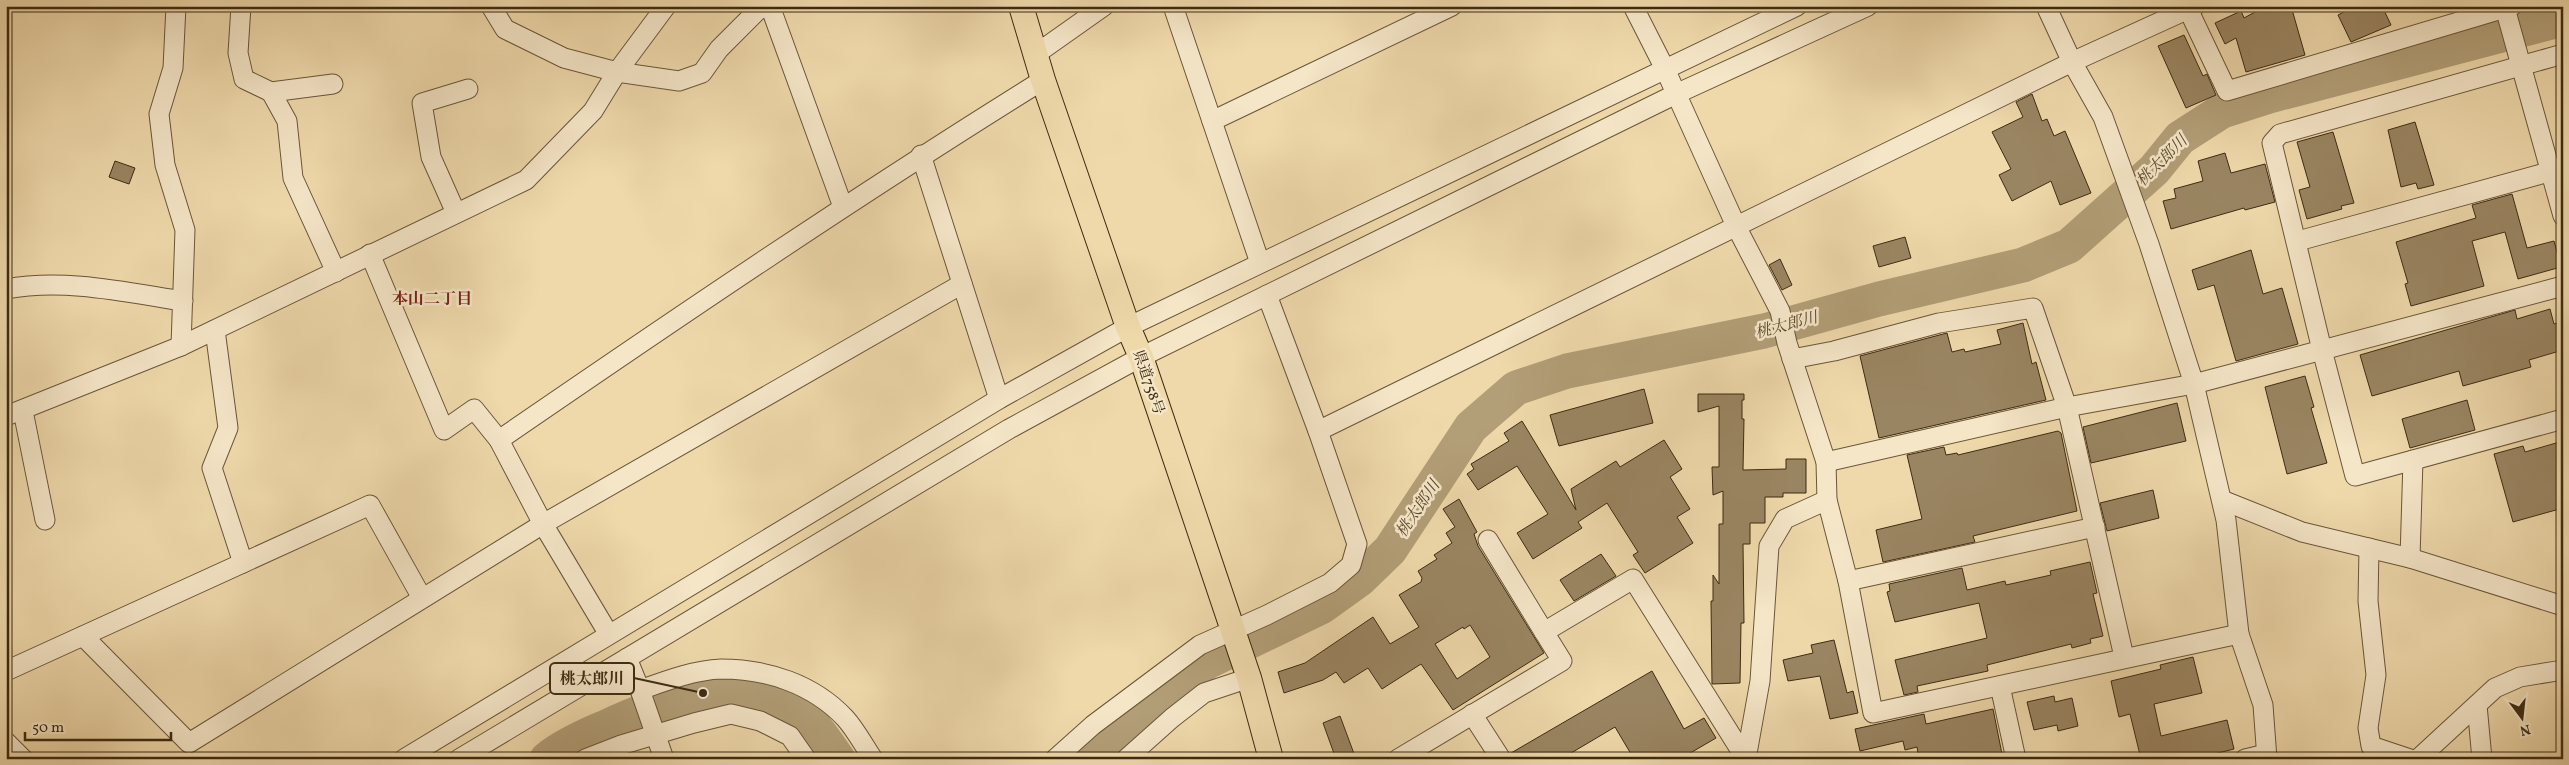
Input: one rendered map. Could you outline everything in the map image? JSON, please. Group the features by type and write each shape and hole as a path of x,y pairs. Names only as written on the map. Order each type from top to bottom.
{"main road":[{"name":"県道758号","path":"1021,6 1042,80 1128,327 1141,357 1232,629 1271,759"}],"street":[{"path":"176,6 173,68 159,114 165,164 184,230 181,346"},
{"path":"241,6 238,53 244,79 271,92 333,84"},
{"path":"491,6 505,29 564,58 617,72 679,81 702,72 719,49 764,6"},
{"path":"45,520 15,413 181,346 526,180 593,111 617,72 666,6"},
{"path":"770,6 843,207"},
{"path":"1036,54 1104,6"},
{"path":"1173,6 1260,263"},
{"path":"1212,121 1452,6"},
{"path":"1633,6 1665,69 1737,228 1780,311 1792,359 1826,462 1827,500 1848,581 1873,713 2124,657 2239,634"},
{"path":"404,759 999,398 1128,327 1798,6"},
{"path":"459,759 1009,429 1141,357 1676,94 1868,6"},
{"path":"2046,6 2072,62 2103,117 2149,244 2194,384 2222,500 2239,634 2263,705 2266,757 2245,759"},
{"path":"1318,431 1737,228 2072,62 2191,8 2227,91 2508,7 2521,66 2557,169 2563,216"},
{"path":"2563,54 2280,134 2272,144 2298,241 2322,350 2355,476 2563,419"},
{"path":"499,440 921,155 1042,80"},
{"path":"456,213 431,157 422,103 468,89"},
{"path":"271,92 287,121 293,178 336,272"},
{"path":"921,155 999,398"},
{"path":"2298,241 2557,169"},
{"path":"370,254 444,430 474,409 499,440 543,524 608,634"},
{"path":"83,636 189,742 543,524 962,284"},
{"path":"6,289 24,285 69,285 183,301"},
{"path":"1826,462 2067,407 2194,384 2563,286"},
{"path":"1055,759 1093,725 1200,645 1232,629 1267,615 1330,583 1351,565 1357,544 1318,431 1267,295"},
{"path":"1792,359 1834,351 1939,323 2033,308 2067,407 2124,657"},
{"path":"215,330 228,428 212,468 243,563"},
{"path":"2410,558 2413,460"},
{"path":"1746,759 1760,680 1769,546 1785,520 1827,500"},
{"path":"2222,500 2302,532 2410,558 2563,606"},
{"path":"6,671 370,505 422,598"},
{"path":"1848,581 2095,528"},
{"path":"1398,759 1562,661 1488,540"},
{"path":"2369,548 2368,601 2376,675 2368,728 2371,746 2410,759"},
{"path":"1544,632 1633,579 1746,759"},
{"path":"627,658 664,759"},
{"path":"640,690 678,677 719,669 764,672 809,689 845,718 873,759"},
{"path":"2418,759 2495,688 2520,677 2563,670"},
{"path":"1126,759 1172,718 1204,693 1248,678"},
{"path":"2000,686 2016,759"},
{"path":"2477,705 2482,759"},
{"path":"585,759 654,735 731,714 760,721 790,736 806,759"},
{"path":"1472,714 1501,759"},
{"path":"6,742 23,759"}],"building":[{"path":"2266,6 2291,6 2305,55 2246,72 2236,38 2225,44 2215,23 2241,11 2244,18"},
{"path":"2356,6 2382,6 2391,25 2351,42 2338,15"},
{"path":"2184,35 2203,76 2207,74 2216,95 2186,108 2158,46"},
{"path":"2032,94 2042,121 2047,119 2054,136 2065,131 2091,193 2060,205 2051,181 2012,201 1999,175 2011,169 1992,132 2023,117 2016,102"},
{"path":"2415,122 2434,185 2418,189 2416,183 2401,187 2388,130"},
{"path":"2333,132 2354,203 2341,206 2342,209 2307,219 2299,190 2310,187 2297,142"},
{"path":"2225,153 2231,173 2265,164 2275,202 2245,210 2244,208 2171,229 2163,201 2176,198 2174,189 2203,181 2198,161"},
{"path":"115,161 135,168 129,184 109,177"},
{"path":"2512,194 2527,248 2554,241 2561,267 2518,279 2505,232 2472,241 2484,286 2411,306 2405,284 2408,283 2396,242 2476,218 2472,205"},
{"path":"1905,237 1911,258 1879,267 1873,246"},
{"path":"2251,250 2263,294 2282,288 2298,344 2236,361 2214,285 2198,290 2192,270"},
{"path":"1780,259 1792,285 1782,290 1769,265"},
{"path":"2550,309 2554,324 2563,322 2563,350 2529,360 2531,367 2463,386 2459,371 2372,396 2360,355 2515,310 2517,319"},
{"path":"2023,323 2032,364 2036,362 2046,400 1879,438 1860,356 1947,333 1952,352 1964,349 1965,352 2001,344 1997,330"},
{"path":"2305,376 2314,407 2311,408 2327,463 2287,474 2265,387"},
{"path":"1644,389 1653,423 1559,446 1550,415"},
{"path":"1698,394 1744,394 1744,400 1742,400 1742,419 1744,419 1743,470 1786,469 1786,459 1806,459 1806,493 1783,493 1783,497 1765,497 1765,523 1750,523 1750,544 1743,544 1744,623 1741,623 1740,683 1712,684 1711,601 1713,601 1713,575 1719,584 1719,524 1723,524 1723,491 1713,495 1712,467 1719,467 1719,406 1698,412"},
{"path":"2467,400 2475,430 2410,448 2402,419"},
{"path":"2177,403 2186,441 2091,463 2083,427"},
{"path":"1522,421 1576,510 1571,489 1616,461 1620,467 1664,440 1682,469 1670,477 1690,509 1677,517 1693,543 1645,573 1633,555 1638,552 1607,503 1578,522 1582,528 1533,559 1517,533 1548,514 1517,466 1478,490 1467,474 1474,469 1471,464 1509,441 1504,433"},
{"path":"2058,431 2061,433 2077,511 1973,536 1975,542 1883,562 1876,530 1922,519 1907,455 1944,447 1946,455 1957,453 1958,455"},
{"path":"2563,441 2563,508 2513,522 2494,454 2523,446 2525,452"},
{"path":"2153,490 2159,518 2107,531 2100,503"},
{"path":"1459,499 1477,532 1474,534 1478,546 1544,653 1453,710 1421,664 1382,689 1368,668 1344,683 1336,672 1323,680 1284,693 1278,672 1305,663 1373,617 1390,644 1419,627 1399,595 1421,582 1422,578 1418,571 1437,559 1434,555 1452,543 1446,533 1455,527 1443,509","holes":["1470,625 1490,657 1457,679 1435,644 1463,627 1464,629"]},
{"path":"1601,554 1616,576 1574,601 1560,580"},
{"path":"2090,562 2097,593 2093,594 2103,636 2090,639 2091,643 2072,648 2071,644 1987,665 1988,671 1917,686 1918,692 1904,695 1895,660 1987,638 1979,603 1895,622 1887,592 1890,591 1889,584 1962,568 1967,590 2005,581 2006,585 2051,575 2050,571"},
{"path":"1834,640 1847,693 1853,691 1858,713 1830,719 1820,676 1788,681 1783,660 1813,653 1811,645"},
{"path":"2193,657 2202,693 2154,704 2161,736 2227,720 2234,749 2194,759 2141,759 2130,714 2119,717 2111,681 2161,669 2160,665"},
{"path":"1652,671 1684,729 1704,718 1716,738 1680,759 1634,759 1615,727 1561,759 1512,759 1511,753"},
{"path":"2054,696 2055,702 2072,698 2078,726 2058,731 2057,725 2034,730 2027,702"},
{"path":"1993,709 2003,759 1919,759 1917,747 1905,750 1903,741 1860,751 1855,729 1924,714 1926,724"},
{"path":"1340,716 1356,759 1336,759 1323,723"}],"waterway":[{"name":"桃太郎川","path":"1091,759 1168,689 1207,662 1321,607 1360,579 1390,550 1471,427 1516,388 1567,371 1764,331 1879,299 2023,265 2069,246 2154,170 2180,138 2222,111 2269,96 2563,19"},
{"name":"桃太郎川","path":"547,759 582,738 625,718 669,702 692,696 737,692 760,695 792,706 814,726 838,759"}],"place":[{"name":"桃太郎川","path":"703,693"}],"district":[{"name":"本山二丁目","path":"432,298"}]}
